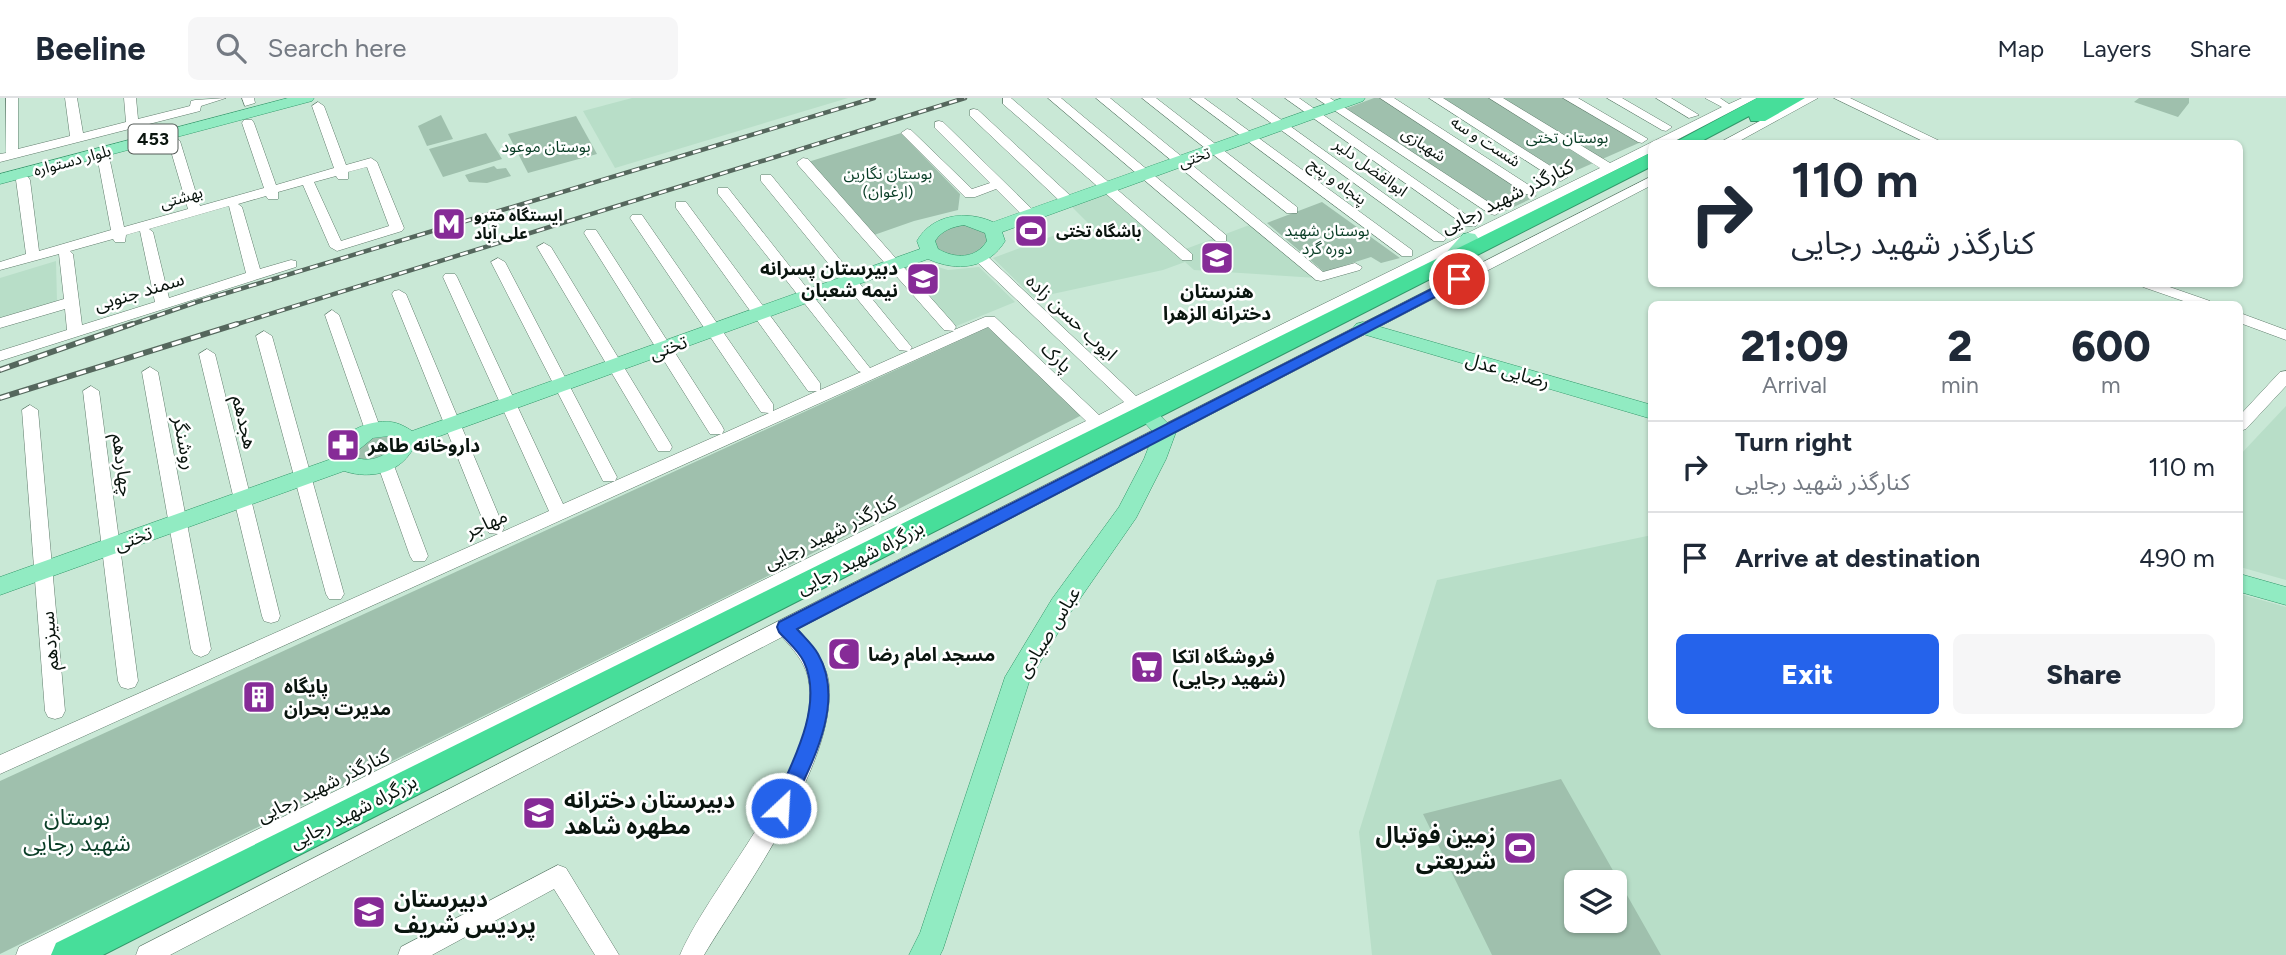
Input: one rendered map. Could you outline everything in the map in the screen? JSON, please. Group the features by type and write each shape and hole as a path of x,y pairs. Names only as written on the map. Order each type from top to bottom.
{"highway":[{"path":"1689,140 1771,98"},
{"path":"1715,140 1796,98"},
{"name":"بزرگراه شهید رجایی","path":"109,955 1151,418 1445,249 1648,148"},
{"name":"بزرگراه شهید رجایی","path":"68,955 1648,173"}],"main road":[{"name":"بلوار دستواره","path":"0,172 279,98"},
{"name":"تختی","path":"992,229 1314,114 1328,102 1357,98"},
{"name":"بلوار دستواره","path":"0,179 312,102"},
{"path":"964,220 992,229 996,235 994,247 981,257 958,262 937,257 926,247 928,235 942,225 964,220"},
{"path":"1445,249 1470,231"},
{"name":"تختی","path":"405,441 930,252"},
{"name":"رضایی عدل","path":"1363,328 1648,411"},
{"name":"عباس صیادی","path":"930,950 1018,677 1061,607 1128,512 1155,459 1151,418"},
{"path":"373,430 399,431 405,441 400,453 385,463 366,468 350,466 345,462 349,444 373,430"},
{"name":"تختی","path":"0,586 345,462"},
{"path":"2243,584 2286,596"}],"street":[{"path":"12,98 6,156 220,98"},
{"path":"71,98 77,138"},
{"path":"130,98 132,124"},
{"path":"1054,98 1220,238"},
{"path":"1102,98 1321,277 1355,267"},
{"path":"1148,98 1292,210"},
{"name":"پنجاه و پنج","path":"1196,98 1407,253"},
{"name":"ابوالفضل دلیر","path":"1243,98 1445,249"},
{"path":"1291,98 1470,231"},
{"name":"شست و سه","path":"1387,98 1531,191"},
{"path":"1435,98 1560,177"},
{"path":"1496,98 1611,165"},
{"path":"1505,98 1611,165"},
{"path":"1569,98 1648,147"},
{"path":"1613,98 1666,127"},
{"path":"1662,98 1693,115"},
{"path":"1711,98 1723,104"},
{"path":"1666,140 1751,98"},
{"path":"1731,140 1812,98"},
{"path":"1840,98 1931,140"},
{"path":"312,102 341,174"},
{"path":"1007,102 1187,257"},
{"name":"شهبازی","path":"1328,102 1495,211"},
{"path":"974,113 1069,202"},
{"path":"248,123 272,193"},
{"path":"939,125 1030,215"},
{"path":"907,132 970,194 998,184"},
{"path":"174,141 195,211"},
{"name":"کنارگذر شهید رجایی","path":"147,955 785,627 1151,418 1470,231 1648,148"},
{"path":"104,161 119,236"},
{"path":"803,162 949,327"},
{"path":"0,272 372,165 397,228 337,247 310,185"},
{"name":"بهشتی","path":"0,267 119,236 195,211 341,174"},
{"path":"766,178 904,347"},
{"path":"23,180 33,257"},
{"name":"کنارگذر شهید رجایی","path":"27,955 1098,423 1151,418 1363,328 1648,182"},
{"path":"723,191 863,367"},
{"path":"681,205 814,387"},
{"path":"235,206 254,275"},
{"path":"637,218 767,408"},
{"path":"146,232 163,303"},
{"path":"591,233 716,430"},
{"path":"544,247 664,447"},
{"path":"66,254 75,331"},
{"name":"ایوب حسن زاده","path":"981,257 1151,418"},
{"path":"498,262 609,477"},
{"name":"سمند جنوبی","path":"5,354 291,264"},
{"path":"450,277 559,514"},
{"path":"2157,287 2196,301"},
{"path":"398,294 495,528"},
{"path":"5,354 3,322 71,302"},
{"path":"332,315 373,430"},
{"path":"2243,319 2286,335"},
{"name":"پارک","path":"990,320 1098,423"},
{"name":"مهاجر","path":"0,765 990,320"},
{"path":"264,336 335,594"},
{"name":"هجدهم","path":"207,354 271,616"},
{"name":"روشنگر","path":"150,372 201,649"},
{"path":"2243,422 2286,376"},
{"name":"چهاردهم","path":"92,391 128,681"},
{"name":"سیزدهم","path":"30,410 55,711"},
{"path":"385,463 418,556"},
{"path":"691,955 781,808 804,759 820,704 819,685 811,657 785,627"},
{"path":"409,955 558,875 608,955"}],"shaded area":[{"path":"632,98 848,98 615,168 583,111"},
{"path":"1108,193 1185,261 1191,257 1183,250 1252,224 1317,278 1194,270 1185,262 1163,270 1034,298 993,258 1088,223 1071,206"},
{"path":"56,261 57,302 0,319 0,278"},
{"path":"918,261 948,270 979,267 1015,302 954,327 900,268"},
{"path":"2286,406 2286,580 2243,568 2243,452"},
{"path":"1648,536 1648,728 2243,728 2243,595 2286,607 2286,955 1372,955 1359,832 1437,580"}],"green space":[{"path":"1380,98 1537,196 1503,212 1345,109"},
{"name":"بوستان تختی","path":"1442,98 1565,98 1641,142 1566,175"},
{"path":"2139,98 2189,98 2189,103 2178,117 2134,102"},
{"path":"441,115 453,139 427,146 418,126"},
{"name":"بوستان موعود","path":"576,116 597,154 528,173 508,134"},
{"path":"486,133 502,159 443,177 429,149"},
{"name":"بوستان نگارین (ارغوان)","path":"901,133 960,194 958,210 874,235 808,162"},
{"path":"494,166 497,169 506,168 511,176 487,183 469,182 465,175"},
{"name":"بوستان شهید دوره گرد","path":"1322,202 1400,258 1381,263 1371,257 1324,272 1267,223"},
{"path":"965,224 982,228 990,237 986,247 964,257 939,253 933,237 938,231"},
{"name":"بوستان شهید رجایی","path":"989,327 1082,415 770,575 0,954 0,781"},
{"path":"373,433 399,437 389,458 356,463 350,451"},
{"name":"زمین فوتبال شریعتی","path":"1561,779 1613,870 1564,870 1564,933 1627,933 1627,895 1661,955 1492,955 1423,814"}],"railway":[{"path":"127,326 197,302 874,98"},
{"path":"231,326 965,98"},
{"path":"0,370 132,324"},
{"path":"0,398 237,324"}],"place":[{"name":"ایستگاه مترو علی آباد","path":"449,224"},
{"name":"باشگاه تختی","path":"1031,231"},
{"name":"هنرستان دخترانه الزهرا","path":"1217,258"},
{"name":"دبیرستان پسرانه نیمه شعبان","path":"923,279"},
{"name":"داروخانه طاهر","path":"343,445"},
{"name":"مسجد امام رضا","path":"844,654"},
{"name":"فروشگاه اتکا (شهید رجایی)","path":"1147,667"},
{"name":"پایگاه مدیرت بحران","path":"259,697"},
{"name":"دبیرستان دخترانه مطهره شاهد","path":"539,813"},
{"name":"زمین فوتبال شریعتی","path":"1520,848"},
{"name":"دبیرستان پردیس شریف","path":"369,912"}],"route":[{"path":"781,808 804,759 820,704 819,685 811,657 785,627 1459,279"}]}
